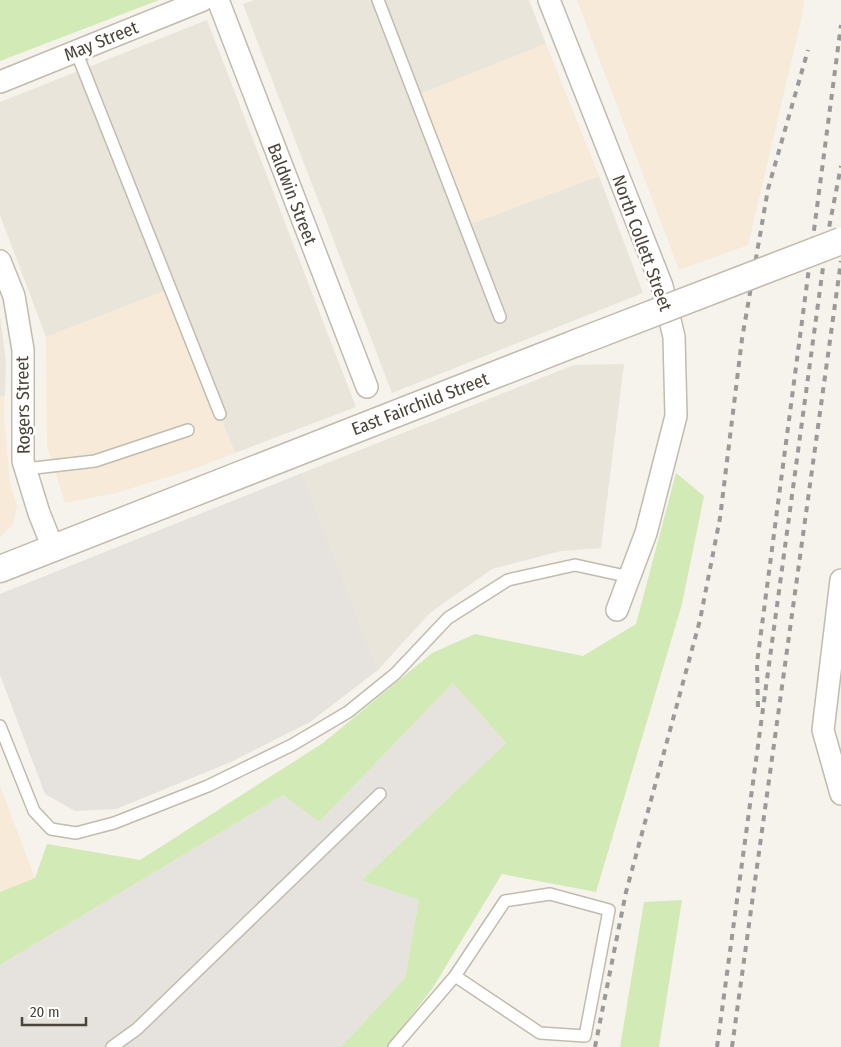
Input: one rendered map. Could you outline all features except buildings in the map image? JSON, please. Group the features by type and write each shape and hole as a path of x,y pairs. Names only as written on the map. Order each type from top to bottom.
{"street":[{"name":"May Street","path":"0,82 203,0"},
{"name":"Baldwin Street","path":"218,0 367,388"},
{"name":"North Collett Street","path":"549,0 662,286 674,337 676,416 646,533 617,610"},
{"name":"East Fairchild Street","path":"0,569 841,241"},
{"name":"Rogers Street","path":"0,261 14,296 23,350 23,460 39,513 53,548"},
{"path":"841,580 835,677 823,730 841,794"}],"lane":[{"path":"378,0 500,317"},
{"path":"76,51 220,414"},
{"path":"26,469 95,461 188,430"},
{"path":"0,726 34,811 51,828 76,833 114,823 208,786 292,745 340,717 395,674 448,618 508,580 575,565 630,577"},
{"path":"112,1047 136,1028 380,794"},
{"path":"394,1047 455,976 505,901 550,894 609,910 585,1036 540,1033 455,976"}],"shaded area":[{"path":"254,0 529,0 546,44 415,96 465,226 599,176 643,293 392,393 243,4"},
{"path":"577,0 804,0 802,16 748,245 679,270"},
{"path":"207,20 356,407 235,453 170,289 46,337 0,215 0,102"},
{"path":"546,44 599,176 465,226 415,96"},
{"path":"170,289 235,453 194,469 116,493 65,503 47,446 46,337"},
{"path":"0,315 6,362 5,395 0,397"},
{"path":"624,364 601,548 561,551 492,569 430,613 378,670 302,473 574,365"},
{"path":"5,395 4,416 10,483 17,506 13,524 0,538 0,397"},
{"path":"302,473 378,670 310,722 231,762 116,809 75,811 45,794 0,675 0,594"},
{"path":"453,683 506,743 363,879 419,900 405,978 341,1047 0,1047 0,965 283,795 319,822"},
{"path":"0,786 35,878 0,892"}],"green space":[{"path":"0,0 159,0 0,61"},
{"path":"676,473 704,496 682,604 596,892 502,874 432,989 387,1047 341,1047 405,978 419,900 362,880 506,743 453,683 319,822 283,795 0,965 0,892 35,878 47,844 140,860 323,743 432,653 475,634 583,656 636,624"},
{"path":"682,900 659,1047 620,1047 644,902"}],"railway":[{"path":"758,707 757,663 841,25"},
{"path":"595,1047 626,892 700,620 720,518 742,339 768,189 808,50"},
{"path":"717,1047 827,238 841,166"},
{"path":"732,1047 841,261"}]}
